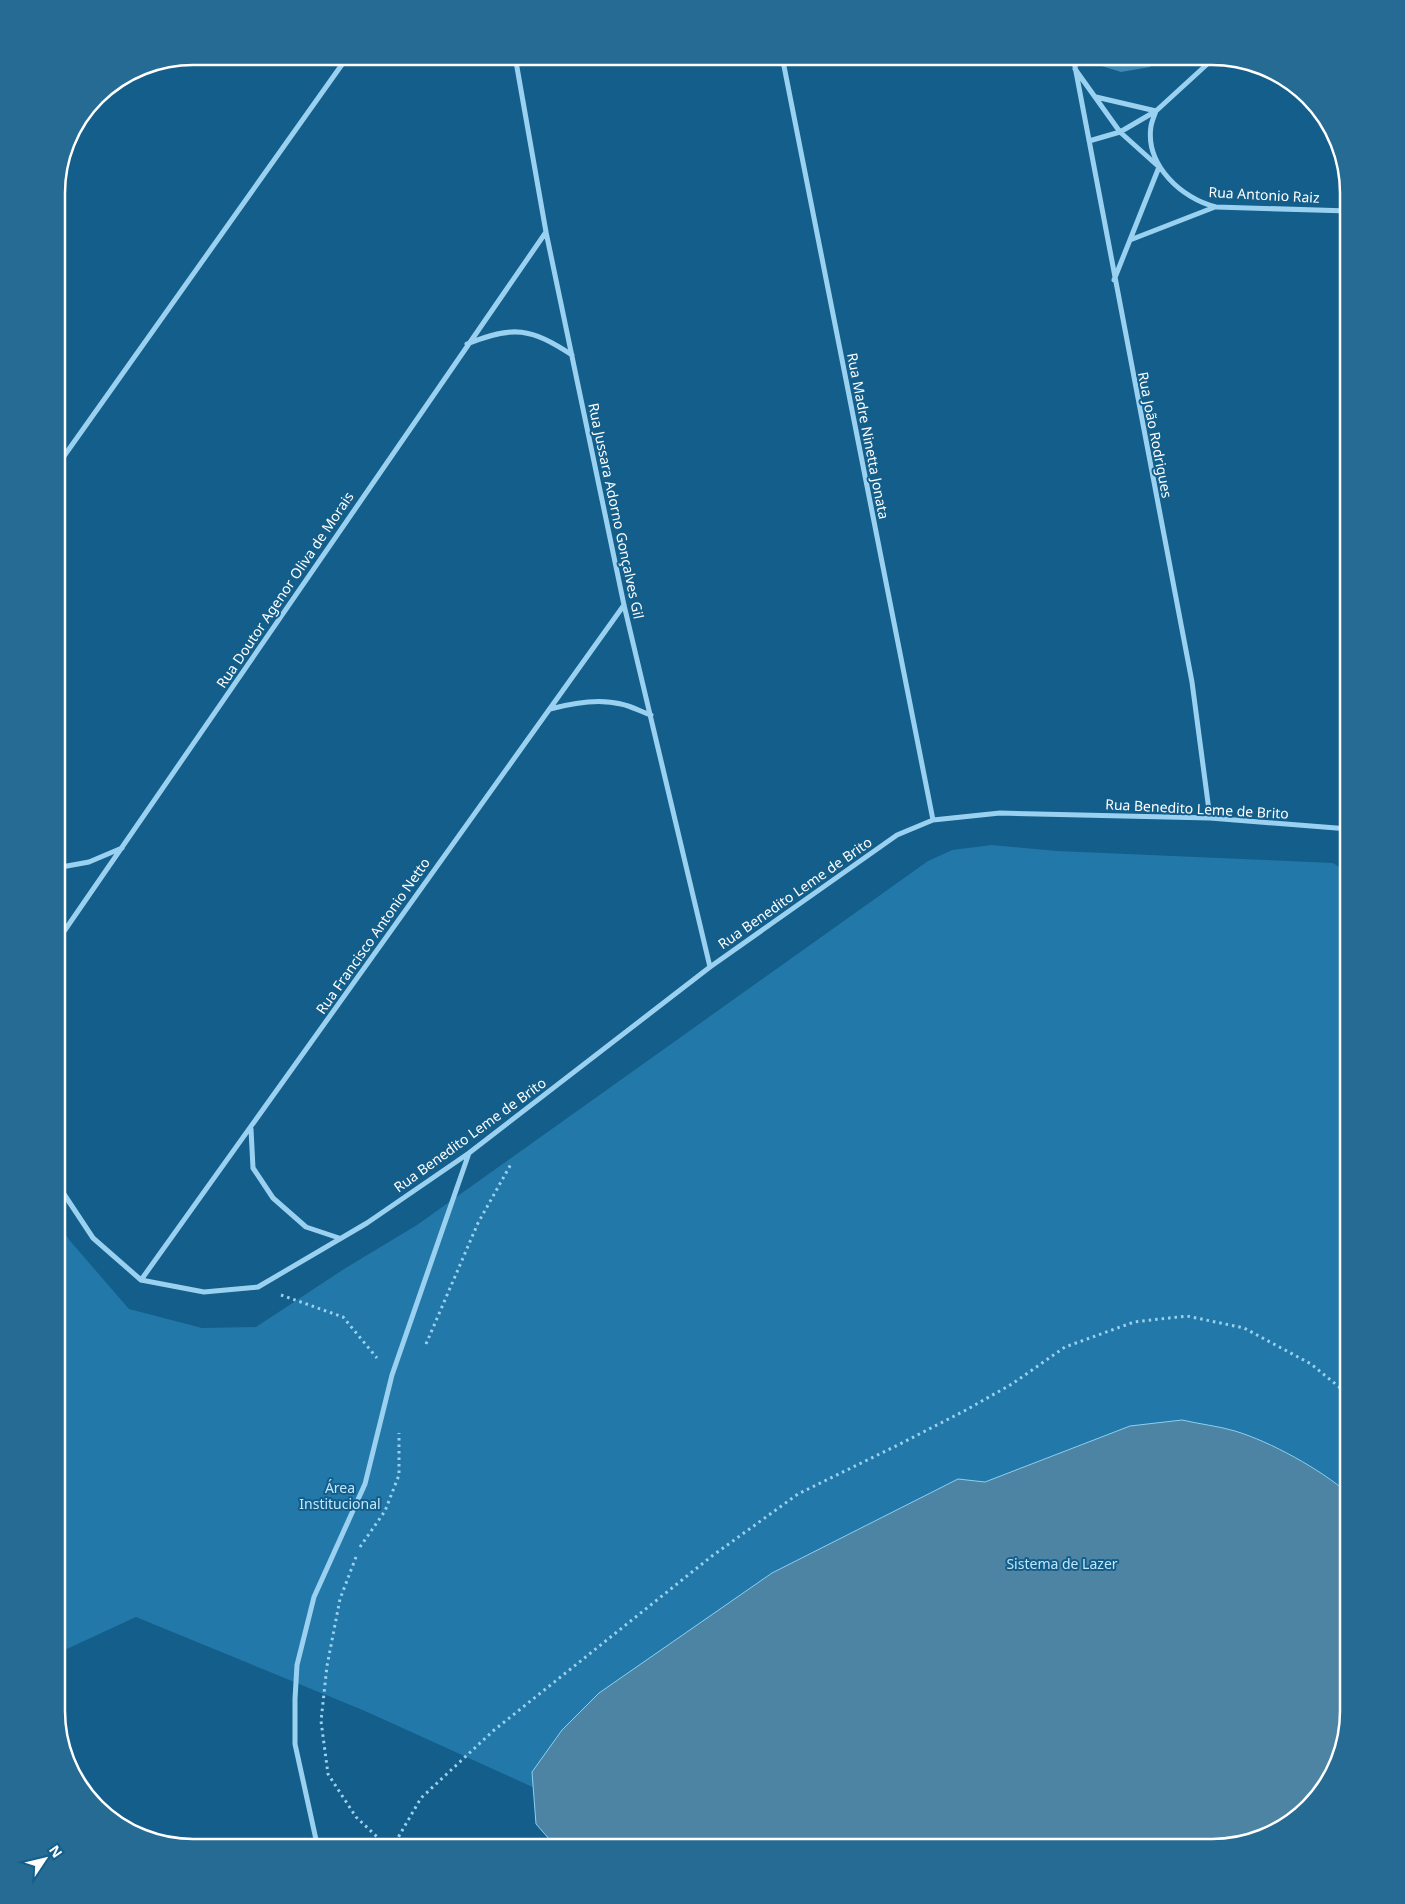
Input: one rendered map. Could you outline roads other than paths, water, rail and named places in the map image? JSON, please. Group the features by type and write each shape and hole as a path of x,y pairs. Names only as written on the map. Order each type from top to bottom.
{"street":[{"path":"65,453 342,65"},
{"name":"Rua Jussara Adorno Gonçalves Gil","path":"517,65 546,232 624,605 710,967"},
{"name":"Rua Madre Ninetta Jonata","path":"784,65 933,820"},
{"name":"Rua João Rodrigues","path":"1074,65 1114,281 1192,682 1210,818"},
{"path":"1089,141 1120,132 1156,111 1205,65"},
{"path":"1075,68 1120,132 1159,167 1114,281"},
{"path":"1096,97 1156,111"},
{"name":"Rua Antonio Raiz","path":"1156,111 1151,126 1151,136 1159,167 1174,184 1202,204 1216,207 1340,211"},
{"path":"1130,240 1216,207"},
{"name":"Rua Doutor Agenor Oliva de Morais","path":"65,930 467,344 546,232"},
{"path":"467,344 492,333 521,331 550,340 572,355"},
{"name":"Rua Francisco Antonio Netto","path":"141,1280 624,605"},
{"path":"549,709 571,704 594,702 621,704 651,715"},
{"name":"Rua Benedito Leme de Brito","path":"141,1280 204,1292 258,1287 367,1223 469,1153 710,967 897,835 933,820 1000,813 1210,818 1340,828"},
{"path":"65,866 89,862 122,848"},
{"path":"251,1128 253,1168 273,1198 306,1227 339,1238"},
{"path":"316,1839 295,1744 297,1665 314,1597 365,1484 392,1375 469,1153"},
{"path":"65,1196 93,1238 141,1280"}],"park label":[{"name":"Área Institucional","path":"340,1496"},
{"name":"Sistema de Lazer","path":"1062,1564"}]}
